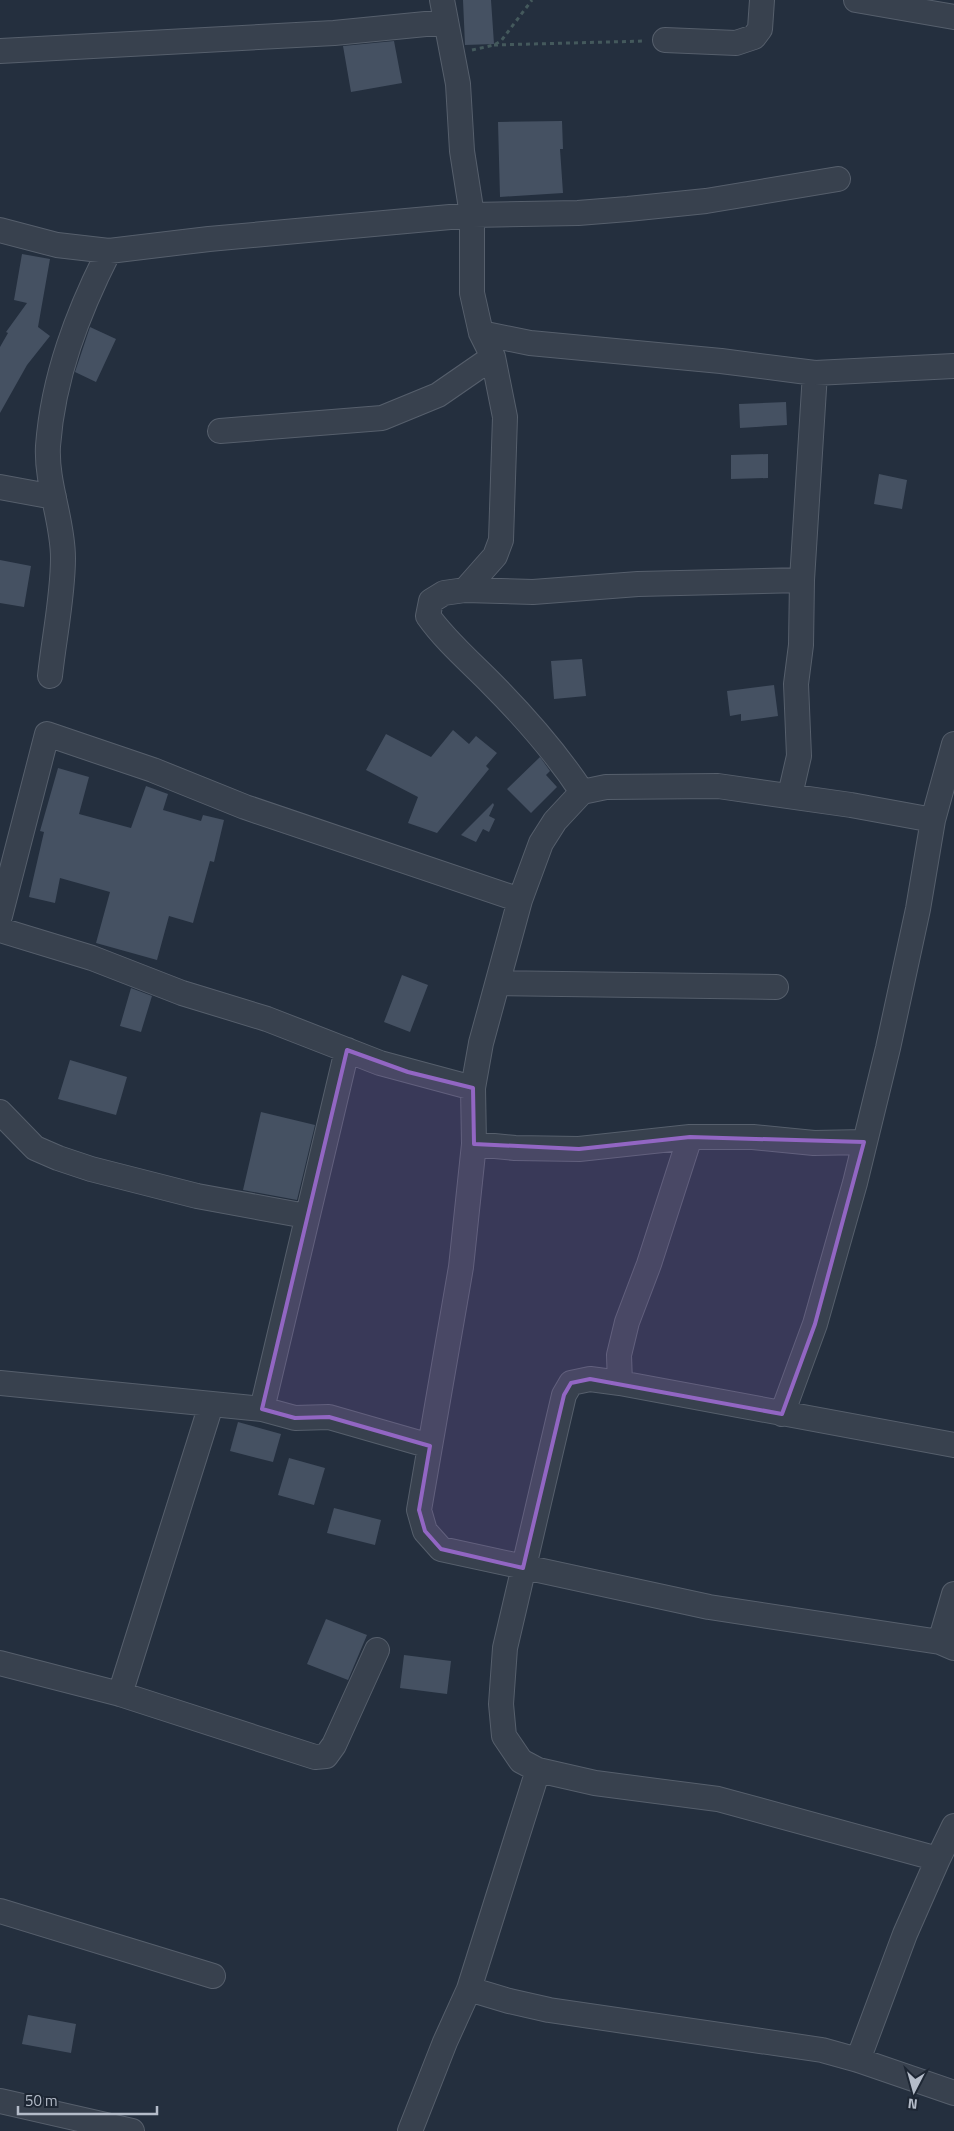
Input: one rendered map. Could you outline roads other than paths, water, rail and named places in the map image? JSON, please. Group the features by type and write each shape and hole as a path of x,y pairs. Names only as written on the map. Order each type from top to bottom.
{"street":[{"path":"665,40 736,43 754,38 760,29 762,0"},
{"path":"856,0 954,17"},
{"path":"0,51 325,33 444,11 458,84 462,151 472,215 472,293 481,333 493,357 505,417 500,540 496,556 465,590"},
{"path":"0,230 57,245 109,251 238,236 472,215 578,213 628,209 706,201 838,180"},
{"path":"50,676 63,559 60,519 54,497 48,448 54,397 71,337 109,251"},
{"path":"481,333 530,343 712,360 815,373 954,366"},
{"path":"220,431 382,418 438,395 493,357"},
{"path":"790,796 799,756 796,684 801,645 802,580 815,373"},
{"path":"0,487 54,497"},
{"path":"582,792 564,765 528,722 489,680 440,634 428,616 431,600 444,593 465,590 533,592 638,584 802,580"},
{"path":"0,916 47,734 153,770 245,806 520,900"},
{"path":"782,1414 816,1324 864,1142 918,909 933,820 954,744"},
{"path":"933,820 718,786 606,787 582,792 555,821 541,843 520,900 481,1043 473,1088 474,1144 460,1267 419,1510 425,1531 441,1548 523,1568 709,1607 947,1645 954,1594"},
{"path":"0,930 92,958 182,993 267,1019 408,1072 473,1088"},
{"path":"498,984 776,987"},
{"path":"262,1409 306,1216 347,1050"},
{"path":"0,1112 35,1148 58,1158 91,1169 197,1196 306,1216"},
{"path":"474,1144 515,1148 579,1149 690,1137 754,1137 814,1143 864,1142"},
{"path":"620,1383 619,1355 627,1322 690,1137"},
{"path":"938,1858 718,1799 595,1783 538,1770 522,1761 504,1736 501,1704 505,1648 564,1395 571,1383 590,1379 620,1383 954,1445"},
{"path":"0,1383 56,1387 262,1409 295,1418 329,1417 430,1446"},
{"path":"120,1694 211,1405"},
{"path":"0,1663 120,1694 315,1757 326,1756 334,1746 377,1650"},
{"path":"410,2131 445,2042 469,1989 538,1770"},
{"path":"858,2060 896,1957 938,1858 954,1826"},
{"path":"0,1911 213,1976"},
{"path":"469,1989 549,2010 822,2050 858,2060 954,2093"},
{"path":"0,2101 132,2131"}]}
